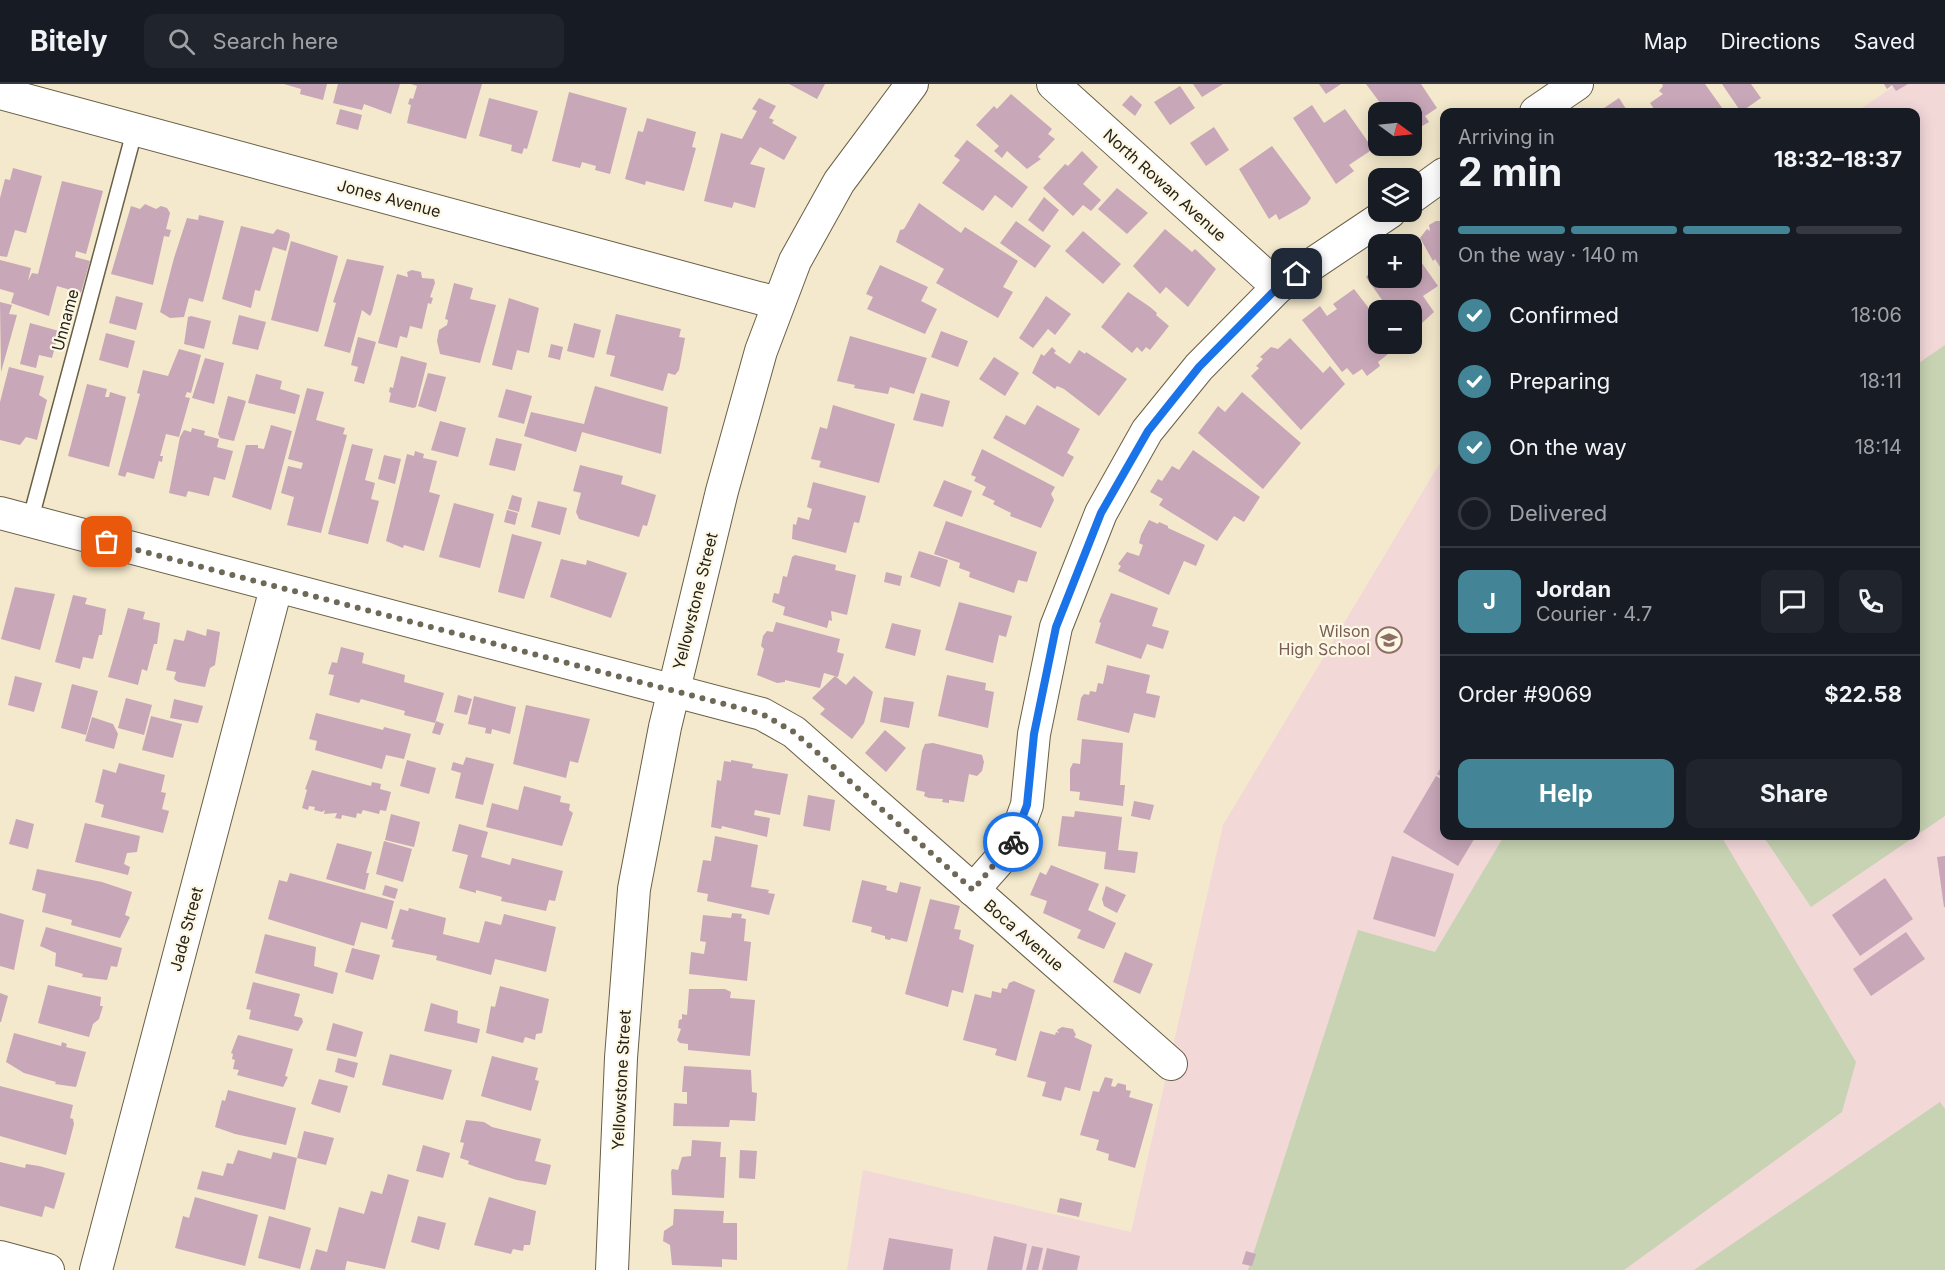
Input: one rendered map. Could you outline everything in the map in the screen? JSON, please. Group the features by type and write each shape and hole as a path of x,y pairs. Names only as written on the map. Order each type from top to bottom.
{"street":[{"name":"Yellowstone Street","path":"612,1270 621,1058 634,889 674,690 722,491 761,351 777,303 795,261 839,182 912,84"},
{"name":"North Rowan Avenue","path":"1053,84 1278,287"},
{"path":"1542,108 1577,84"},
{"name":"Jones Avenue","path":"0,93 777,303"},
{"path":"1422,190 1440,177"},
{"path":"973,890 1012,846 1027,805 1034,734 1056,627 1101,513 1148,431 1199,367 1278,287 1375,222"},
{"name":"Boca Avenue","path":"0,513 276,588 762,714 794,732 1171,1064"},
{"name":"Jade Street","path":"96,1270 276,588"},
{"path":"0,1257 48,1270"}],"lane":[{"name":"Unname","path":"30,521 135,129"}],"shaded area":[{"name":"Wilson High School","path":"1897,84 1945,84 1945,1270 847,1270 863,1170 1131,1232 1223,825 1440,463 1440,840 1920,840 1920,108 1862,108"}],"green space":[{"path":"1945,345 1945,816 1920,833 1920,362"},
{"path":"1502,840 1723,840 1856,1062 1842,1112 1624,1270 1248,1270 1358,930 1435,952"},
{"path":"1766,840 1910,840 1811,907"},
{"path":"1940,1102 1945,1109 1945,1270 1694,1270"}],"building":[{"path":"284,84 327,84 323,100 300,94 301,89"},
{"path":"338,84 400,84 391,114 364,104 362,110 333,103"},
{"path":"411,84 482,84 466,139 407,123 411,105 408,104 410,98 413,99 417,86"},
{"path":"789,84 825,84 817,99"},
{"path":"1193,84 1223,84 1202,97"},
{"path":"1319,84 1341,84 1326,94"},
{"path":"1366,84 1421,84 1437,108 1425,116 1429,122 1422,126 1422,102 1380,102"},
{"path":"1662,84 1705,84 1722,108 1653,108 1650,103 1663,94 1659,91"},
{"path":"1722,84 1751,84 1761,98 1747,108 1738,108"},
{"path":"1884,84 1908,84 1896,91 1892,85 1887,89"},
{"path":"1180,86 1195,108 1170,125 1154,102"},
{"path":"569,92 627,108 610,174 595,170 596,166 582,162 580,168 552,161"},
{"path":"1011,94 1052,129 1048,134 1055,139 1038,157 1041,159 1027,169 1007,151 1002,158 994,151 999,146 976,125 994,106 997,109"},
{"path":"1131,95 1142,105 1135,116 1122,105"},
{"path":"489,98 538,111 527,149 524,148 522,154 511,151 512,145 479,136"},
{"path":"759,98 776,106 769,118 774,120 772,123 797,137 784,160 760,147 750,164 765,168 755,208 734,202 732,208 704,201 721,133 742,139 757,111 752,109"},
{"path":"1619,98 1625,108 1604,108"},
{"path":"1312,105 1324,123 1345,109 1368,142 1368,152 1349,165 1354,171 1336,184 1293,118"},
{"path":"340,109 362,115 358,130 336,124"},
{"path":"647,118 696,132 692,147 696,148 684,191 646,181 645,185 625,179 638,131 643,132"},
{"path":"1214,127 1229,150 1206,166 1190,143"},
{"path":"967,140 1028,187 1012,208 995,195 983,211 942,183 960,160 954,156"},
{"path":"1272,146 1311,198 1307,204 1279,220 1276,214 1269,219 1239,169"},
{"path":"1082,151 1098,167 1083,184 1101,200 1091,211 1083,205 1073,216 1043,188 1065,164 1068,166"},
{"path":"13,168 42,176 26,233 15,230 7,257 0,256 0,198 5,179 10,180"},
{"path":"62,181 103,191 86,254 76,251 75,257 90,261 81,293 57,286 49,316 11,303 14,293 0,289 0,260 31,268 28,281 32,273 38,274"},
{"path":"1117,188 1148,213 1127,234 1098,209"},
{"path":"1044,197 1059,210 1043,232 1028,220"},
{"path":"919,203 961,233 965,227 1018,261 1003,287 1013,292 998,318 936,283 944,269 896,242 900,230 904,229"},
{"path":"145,204 156,209 161,206 167,208 170,213 166,229 171,230 169,237 164,236 153,285 111,274 131,206 140,209"},
{"path":"199,215 224,221 203,302 189,298 184,317 170,318 160,312 174,258 187,218 198,220"},
{"path":"1016,221 1051,246 1035,268 1000,243"},
{"path":"1440,221 1440,267 1435,259 1433,261 1422,242 1422,235 1427,229 1430,231 1429,225"},
{"path":"241,226 273,234 277,229 289,233 290,236 286,251 273,247 260,291 255,290 251,308 222,299"},
{"path":"1165,229 1192,252 1195,249 1216,269 1188,307 1166,287 1160,294 1133,266"},
{"path":"1083,231 1121,264 1103,284 1065,251"},
{"path":"291,241 338,256 318,332 271,320"},
{"path":"347,259 384,266 372,312 370,316 362,310 350,353 324,346 336,303 333,302"},
{"path":"1422,263 1438,286 1423,296 1434,312 1422,323 1422,300 1382,300 1374,288 1422,288"},
{"path":"880,265 928,287 921,301 937,309 925,334 867,309 873,297 866,294"},
{"path":"412,270 421,272 422,278 434,279 435,283 430,297 433,298 431,304 428,303 422,329 410,326 407,338 400,336 397,348 378,343 397,274 408,277 407,272"},
{"path":"454,283 473,288 470,299 496,305 480,363 440,354 437,341 439,330 447,325 448,320 445,319"},
{"path":"1354,289 1368,307 1368,354 1388,354 1378,362 1380,366 1367,376 1362,369 1353,375 1347,368 1342,372 1302,320 1320,306 1327,316 1337,309 1333,304"},
{"path":"1128,292 1150,307 1169,326 1150,350 1146,347 1142,352 1137,347 1132,353 1101,327"},
{"path":"116,296 143,303 136,330 109,323"},
{"path":"1046,296 1071,314 1055,335 1048,329 1033,348 1019,338"},
{"path":"509,298 539,308 529,353 517,350 512,370 492,365"},
{"path":"0,302 12,305 9,314 17,315 1,372"},
{"path":"616,314 681,329 679,337 685,338 679,370 675,375 668,373 663,391 610,376 615,356 606,354"},
{"path":"239,315 266,322 258,350 232,344"},
{"path":"188,317 211,321 204,349 184,344"},
{"path":"30,323 59,331 52,358 39,355 36,368 20,364"},
{"path":"574,323 601,330 594,358 567,351"},
{"path":"941,331 968,341 958,367 931,357"},
{"path":"106,333 135,341 128,368 99,360"},
{"path":"850,336 927,358 914,394 890,387 888,394 854,388 855,385 837,381"},
{"path":"358,337 376,342 364,384 354,381 358,367 351,365"},
{"path":"1290,338 1323,373 1330,366 1345,384 1301,430 1251,376 1259,368 1256,366 1263,359 1260,357 1271,347 1278,349"},
{"path":"551,344 563,347 560,360 548,357"},
{"path":"1052,347 1056,351 1054,353 1070,364 1079,350 1085,354 1086,352 1127,379 1099,416 1064,389 1057,386 1055,389 1032,373 1041,354 1044,356"},
{"path":"179,349 201,355 191,393 187,392 185,397 190,398 179,437 166,434 160,456 163,456 162,462 159,461 154,479 127,472 125,477 118,475 140,394 137,393 143,370 168,376"},
{"path":"401,356 427,363 416,407 413,408 389,402 390,387 393,388"},
{"path":"994,357 1019,373 1005,396 979,379"},
{"path":"205,358 224,363 214,404 192,398"},
{"path":"9,367 44,376 39,395 47,400 37,440 26,437 20,445 0,440 0,402"},
{"path":"428,373 446,377 436,412 418,406"},
{"path":"256,374 282,381 280,389 300,395 295,414 248,403"},
{"path":"87,384 107,389 105,397 109,397 110,392 126,397 109,467 68,456"},
{"path":"595,386 668,407 661,454 582,432 576,452 524,436 531,412 584,424"},
{"path":"307,388 324,392 316,420 345,428 343,434 347,435 321,533 287,525 294,497 281,493 288,466 301,469 303,463 288,459"},
{"path":"506,389 532,396 524,424 498,417"},
{"path":"1242,392 1301,443 1263,489 1198,433 1218,406 1225,412"},
{"path":"921,393 950,401 943,427 913,420"},
{"path":"228,396 246,401 234,441 220,438 218,434"},
{"path":"833,405 895,424 879,483 819,467 821,461 811,459 820,427 827,429"},
{"path":"1037,405 1080,429 1067,453 1074,457 1063,477 993,438 1006,415 1025,425"},
{"path":"440,421 466,428 458,457 431,450"},
{"path":"271,425 292,431 271,510 232,497 246,445 258,445 258,448 264,449"},
{"path":"192,428 205,431 204,435 219,439 217,447 233,451 225,480 214,477 209,496 188,491 186,497 169,493 180,437 184,430 191,432"},
{"path":"496,438 522,444 515,471 489,465"},
{"path":"352,444 373,449 365,480 375,483 371,499 379,501 368,544 328,534"},
{"path":"982,449 1055,487 1051,494 1054,500 1041,528 1010,516 1011,513 993,504 995,501 982,495 986,487 974,481 976,477 971,475"},
{"path":"1193,450 1260,497 1244,522 1234,516 1217,541 1159,505 1163,499 1150,492 1158,479 1162,481 1172,466 1179,470"},
{"path":"415,451 424,454 423,458 437,461 429,492 440,495 424,551 404,545 403,548 386,541 407,454 414,456"},
{"path":"384,455 401,459 395,484 378,479"},
{"path":"580,465 623,476 621,484 656,495 647,526 643,525 639,537 579,519 576,512 581,493 573,491"},
{"path":"944,480 972,491 962,517 933,506"},
{"path":"813,482 866,496 859,523 854,522 846,553 792,539 793,524 796,525 798,517 809,520 812,509 807,507"},
{"path":"512,495 522,498 519,512 508,509"},
{"path":"538,501 567,508 560,535 531,527"},
{"path":"454,503 494,514 480,568 439,557"},
{"path":"507,510 518,513 515,525 504,522"},
{"path":"1149,520 1168,526 1205,545 1196,566 1184,561 1169,595 1118,571 1121,566 1118,564 1127,552 1139,556 1143,545 1139,543 1141,535"},
{"path":"946,521 1037,552 1027,582 1018,580 1014,593 969,577 970,572 959,568 960,563 934,554"},
{"path":"512,534 542,542 524,599 498,592"},
{"path":"919,551 948,560 940,587 910,577"},
{"path":"795,555 836,565 835,570 856,575 847,615 831,611 832,621 829,620 827,628 783,615 785,607 772,602 774,593 779,594 783,576 787,577 792,557"},
{"path":"561,559 586,565 587,560 627,573 611,618 550,597"},
{"path":"886,572 902,576 900,586 884,582"},
{"path":"15,587 55,594 40,650 1,639"},
{"path":"1111,593 1158,608 1152,626 1169,631 1163,649 1147,644 1141,659 1095,643 1101,623 1099,622"},
{"path":"73,595 87,598 85,604 106,609 102,635 99,635 93,659 83,657 80,669 55,662"},
{"path":"959,602 1012,616 1006,637 999,635 993,663 945,650"},
{"path":"128,608 145,612 143,619 160,623 157,644 154,644 147,671 142,669 138,685 108,677"},
{"path":"776,622 840,639 837,652 844,654 838,677 824,673 820,688 785,680 785,682 777,683 757,675 764,649 761,646 763,636 767,631 773,632"},
{"path":"892,623 921,630 915,656 885,648"},
{"path":"207,629 220,632 215,665 210,668 205,687 178,682 174,679 176,672 166,670 174,639 184,641 187,630 206,636"},
{"path":"341,647 364,653 362,663 405,675 404,682 444,693 435,723 404,715 405,711 361,699 359,703 329,695 334,675 328,674 332,662 337,663"},
{"path":"1107,665 1150,675 1146,693 1160,696 1155,718 1134,713 1129,733 1077,720 1081,698 1084,694 1089,695 1090,691 1096,692 1098,683 1103,684"},
{"path":"947,675 986,683 985,690 994,692 988,728 938,716"},
{"path":"15,676 42,683 34,712 8,705"},
{"path":"835,676 846,685 854,676 873,692 864,723 852,739 820,714 825,709 812,698"},
{"path":"72,684 98,691 86,735 61,728"},
{"path":"458,695 472,699 467,715 454,712"},
{"path":"474,696 516,707 510,734 492,729 491,734 485,733 486,728 468,724"},
{"path":"884,697 914,702 909,728 880,722"},
{"path":"126,698 152,705 144,735 118,728"},
{"path":"174,699 203,706 198,723 170,718"},
{"path":"526,705 590,719 578,763 570,761 566,778 513,764"},
{"path":"316,713 383,730 384,727 411,734 404,759 386,755 382,769 315,750 317,741 309,739"},
{"path":"151,716 182,724 173,758 142,750"},
{"path":"92,717 113,724 118,734 114,749 85,741"},
{"path":"436,721 444,724 440,735 432,733"},
{"path":"885,730 906,748 886,772 865,753"},
{"path":"1082,739 1123,743 1120,785 1125,785 1123,806 1079,800 1080,792 1070,791 1070,769 1073,763 1080,764"},
{"path":"933,743 982,755 984,762 982,771 977,776 969,774 964,802 949,800 949,803 942,802 943,799 929,798 924,796 925,792 916,790 922,751 925,744"},
{"path":"466,757 494,764 483,805 455,798 461,773 451,770 453,762 463,765"},
{"path":"407,760 436,768 429,794 400,786"},
{"path":"731,760 753,764 752,768 788,774 780,815 755,810 754,815 770,818 767,837 722,826 721,829 711,827 717,780 721,781 724,761 731,762"},
{"path":"119,763 165,775 161,792 166,793 162,809 169,811 163,833 101,817 104,805 95,802 103,769 116,773"},
{"path":"312,770 371,786 372,782 381,784 380,789 391,792 386,811 380,810 379,814 363,810 361,814 357,813 356,818 342,815 341,819 335,818 337,813 324,814 325,810 322,812 314,810 315,807 309,806 308,810 302,808 307,790 305,789"},
{"path":"1436,776 1440,778 1440,840 1474,840 1458,866 1403,832"},
{"path":"524,786 561,796 560,802 570,804 569,810 573,813 562,846 486,827 492,803 518,810"},
{"path":"808,795 835,800 830,831 803,826"},
{"path":"1134,801 1154,805 1150,820 1131,816"},
{"path":"1075,811 1122,817 1118,850 1138,852 1135,873 1104,869 1106,852 1058,846 1062,816 1074,817"},
{"path":"391,814 420,822 414,847 385,840"},
{"path":"16,819 34,824 28,849 9,844"},
{"path":"85,823 140,836 137,852 127,853 124,864 130,867 128,875 75,862"},
{"path":"459,824 488,832 481,857 510,865 512,858 563,871 555,901 549,900 546,911 501,901 502,897 476,890 476,893 459,888 468,855 452,851"},
{"path":"715,836 758,845 751,887 769,890 768,893 775,894 769,915 707,901 708,894 697,892 703,860 711,861"},
{"path":"384,841 412,849 403,882 376,874"},
{"path":"337,843 372,852 366,873 369,873 365,890 326,879"},
{"path":"1392,856 1454,874 1435,937 1373,919"},
{"path":"1945,856 1945,907 1944,907 1937,857"},
{"path":"1051,865 1099,884 1088,910 1116,923 1104,949 1077,938 1081,930 1043,913 1047,901 1030,895 1040,872 1046,875"},
{"path":"37,869 102,882 132,892 125,915 130,917 120,938 71,925 72,920 42,912 46,894 32,890"},
{"path":"290,873 394,901 387,929 361,922 354,946 268,919 279,880 287,882"},
{"path":"1885,878 1913,919 1860,956 1832,915"},
{"path":"862,880 887,886 886,890 897,893 900,882 921,887 907,942 891,938 890,940 885,939 885,936 871,932 872,927 852,922"},
{"path":"385,885 398,889 395,899 382,895"},
{"path":"1106,886 1126,895 1117,913 1104,906 1102,899"},
{"path":"930,899 960,906 954,929 961,930 959,939 974,945 963,993 952,990 948,1007 905,994"},
{"path":"409,908 446,918 443,934 479,943 485,921 501,925 504,914 556,927 546,972 495,959 491,975 436,960 437,956 392,947 394,940 391,939 400,909 408,911"},
{"path":"0,913 24,920 14,970 0,966"},
{"path":"732,913 742,914 741,918 746,919 744,941 751,942 747,981 689,974 691,952 704,954 706,942 700,941 703,915 731,918"},
{"path":"46,927 122,948 117,967 111,966 107,980 82,977 83,974 55,966 56,953 40,946"},
{"path":"1906,932 1925,959 1871,996 1853,969"},
{"path":"265,934 316,947 314,966 338,973 333,994 255,973"},
{"path":"352,948 380,955 373,980 345,972"},
{"path":"1125,952 1153,964 1140,994 1113,982"},
{"path":"1014,981 1035,990 1016,1061 995,1055 997,1049 963,1040 975,994 991,998 992,991 1001,993 1002,988 1007,989 1009,983"},
{"path":"253,982 300,994 294,1016 302,1018 303,1022 298,1031 249,1019 251,1010 246,1009"},
{"path":"48,985 101,997 100,1006 103,1006 89,1037 38,1023"},
{"path":"500,986 549,999 542,1033 536,1034 535,1040 525,1037 523,1043 486,1033 491,1006 495,1007"},
{"path":"689,989 725,989 731,992 730,998 755,1000 750,1056 688,1050 688,1044 677,1040 681,1029 678,1028 679,1020 682,1019 682,1014 687,1015"},
{"path":"0,993 8,996 1,1022 0,1022"},
{"path":"431,1003 458,1011 457,1023 480,1029 477,1043 424,1031"},
{"path":"333,1023 363,1032 356,1057 326,1050"},
{"path":"1062,1027 1073,1029 1076,1035 1074,1037 1092,1045 1080,1091 1065,1087 1061,1101 1042,1096 1046,1082 1027,1077 1040,1031 1055,1035"},
{"path":"14,1033 61,1046 62,1042 67,1044 66,1047 86,1052 76,1087 55,1084 56,1082 24,1073 6,1062"},
{"path":"238,1035 293,1049 285,1076 288,1077 283,1087 237,1075 239,1070 233,1069 235,1060 232,1059 233,1054 231,1053"},
{"path":"390,1054 452,1070 443,1100 382,1085"},
{"path":"492,1056 538,1068 535,1080 539,1081 531,1111 481,1096"},
{"path":"338,1058 358,1063 354,1078 335,1072"},
{"path":"684,1066 751,1070 752,1092 757,1093 755,1121 730,1120 729,1127 673,1126 674,1103 687,1104 687,1092 682,1092"},
{"path":"1105,1077 1113,1079 1111,1086 1115,1087 1118,1083 1126,1085 1126,1090 1131,1091 1129,1097 1153,1104 1135,1168 1108,1160 1109,1154 1096,1150 1099,1140 1080,1135 1093,1091 1099,1092"},
{"path":"319,1079 348,1086 340,1113 311,1104"},
{"path":"0,1086 73,1105 70,1118 73,1119 74,1124 66,1155 0,1136"},
{"path":"228,1090 296,1108 286,1145 235,1134 215,1127 222,1100 225,1101"},
{"path":"466,1120 484,1122 492,1127 541,1139 535,1161 551,1165 546,1185 517,1180 468,1164 469,1161 460,1158 464,1143 460,1142"},
{"path":"304,1131 334,1138 326,1165 297,1158"},
{"path":"692,1140 721,1142 720,1157 726,1157 724,1198 672,1195 672,1169 678,1170 682,1157 691,1156"},
{"path":"423,1145 450,1153 443,1178 416,1171"},
{"path":"238,1150 271,1159 273,1152 297,1158 285,1210 197,1189 202,1171 223,1176 227,1163 233,1164"},
{"path":"740,1150 757,1151 755,1179 739,1178"},
{"path":"0,1162 25,1168 26,1164 39,1166 65,1173 54,1209 45,1206 42,1217 0,1206"},
{"path":"388,1174 409,1180 385,1269 347,1261 345,1270 310,1270 316,1249 327,1252 339,1207 364,1214 371,1191 382,1194"},
{"path":"195,1197 258,1215 245,1266 175,1248 183,1216 189,1218"},
{"path":"489,1197 536,1211 530,1245 524,1245 523,1251 513,1249 511,1254 474,1245"},
{"path":"1060,1198 1082,1203 1079,1217 1057,1212"},
{"path":"674,1209 724,1211 723,1223 737,1223 737,1260 722,1259 722,1267 672,1265 670,1245 663,1241 664,1231 673,1225"},
{"path":"269,1216 311,1228 300,1269 258,1258"},
{"path":"418,1216 446,1223 439,1250 411,1242"},
{"path":"994,1236 1027,1244 1022,1270 987,1270"},
{"path":"889,1238 953,1249 950,1270 883,1270"},
{"path":"1032,1246 1043,1248 1038,1270 1026,1270"},
{"path":"1047,1248 1080,1256 1077,1270 1042,1270"},
{"path":"1246,1251 1256,1254 1252,1266 1242,1264"}],"way so far":[{"path":"107,542 762,714 794,732 973,890 1013,842"}],"place":[{"name":"Wilson High School","path":"1389,640"}],"route":[{"path":"1013,842 1027,805 1034,734 1056,627 1101,513 1148,431 1199,367 1278,287 1297,274"}]}
